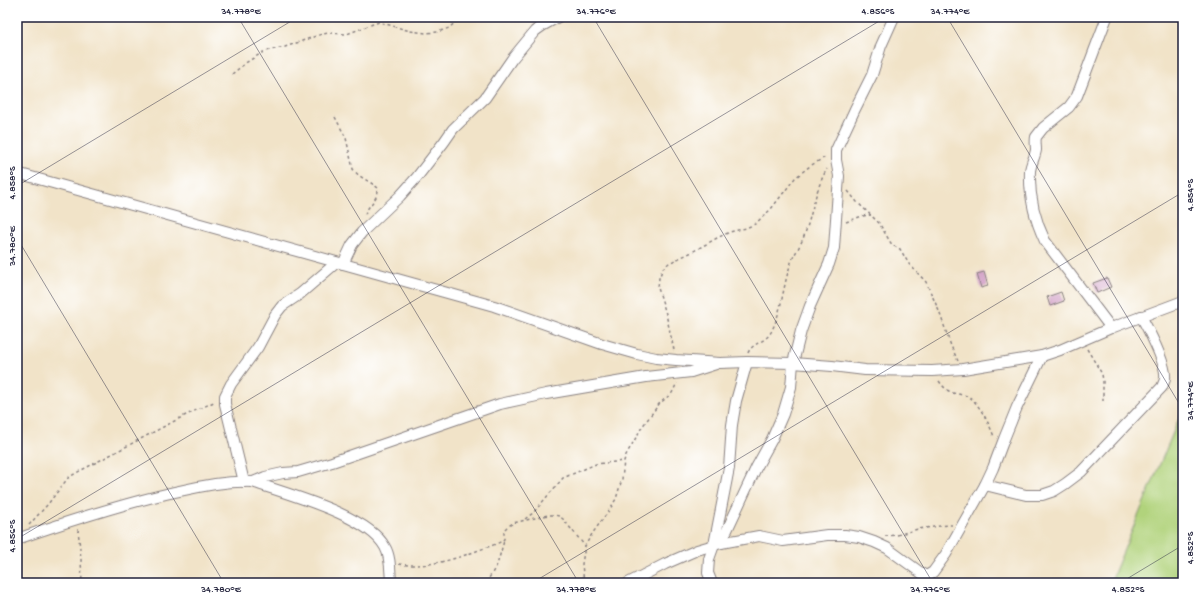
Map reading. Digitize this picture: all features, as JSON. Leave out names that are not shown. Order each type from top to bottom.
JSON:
[{"type":"street","points":[[248,482],[225,404],[225,396],[231,384],[258,347],[275,315],[282,306],[340,263],[362,232],[400,196],[417,177],[453,129],[485,98],[512,59],[535,31],[558,17]]},
{"type":"street","points":[[712,583],[708,572],[709,559],[772,439],[783,414],[791,387],[793,363],[801,331],[810,306],[829,264],[834,248],[838,176],[836,156],[855,109],[872,75],[881,46],[894,17]]},
{"type":"street","points":[[1107,17],[1077,96],[1069,107],[1043,128],[1036,137],[1036,148],[1030,171],[1033,210],[1045,241],[1111,328]]},
{"type":"street","points":[[17,173],[494,306],[602,344],[637,354],[676,360],[720,363],[793,363],[865,370],[932,371],[963,369],[1042,356],[1141,316],[1183,301]]},
{"type":"street","points":[[985,485],[1026,495],[1042,496],[1054,491],[1081,472],[1162,387],[1166,377],[1164,367],[1141,316]]},
{"type":"street","points":[[628,583],[697,550],[717,544],[759,536],[783,541],[827,535],[859,537],[887,548],[924,575],[928,575],[933,572],[946,554],[985,485],[1022,395],[1042,356]]},
{"type":"street","points":[[717,544],[729,468],[732,426],[736,401],[747,362]]},
{"type":"street","points":[[21,537],[144,500],[193,488],[226,483],[248,482],[277,474],[298,472],[321,466],[514,400],[646,377],[697,371],[720,363]]},
{"type":"street","points":[[248,482],[311,502],[364,526],[382,541],[386,549],[391,583]]},
{"type":"path","points":[[232,74],[247,62],[265,51],[286,47],[319,35],[328,33],[347,34],[379,22],[410,31],[426,33],[449,28],[461,17]]},
{"type":"path","points":[[335,117],[346,138],[353,169],[356,173],[378,188],[378,194],[365,212],[362,232]]},
{"type":"path","points":[[676,360],[666,314],[658,288],[659,278],[663,268],[669,263],[717,238],[755,224],[771,209],[795,178],[810,166],[836,156]]},
{"type":"path","points":[[747,362],[748,354],[752,346],[763,341],[770,335],[774,328],[790,264],[802,241],[822,178],[836,156]]},
{"type":"path","points":[[838,176],[851,195],[879,223],[892,245],[900,250],[909,264],[926,282],[939,311],[951,346],[963,369]]},
{"type":"path","points":[[835,227],[854,218],[871,216]]},
{"type":"path","points":[[1082,340],[1102,374],[1102,401]]},
{"type":"path","points":[[932,371],[950,392],[967,395],[974,402],[991,427],[999,451]]},
{"type":"path","points":[[584,583],[582,564],[585,546],[616,499],[622,479],[626,455],[642,426],[659,404],[672,393],[678,381],[678,374]]},
{"type":"path","points":[[21,537],[31,522],[48,504],[68,478],[184,416],[225,396]]},
{"type":"path","points":[[522,522],[533,513],[563,478],[596,464],[624,461]]},
{"type":"path","points":[[486,583],[497,565],[504,539],[504,530],[513,523],[548,515],[559,516],[566,522],[585,546]]},
{"type":"path","points":[[77,520],[82,583]]},
{"type":"path","points":[[881,537],[897,535],[918,529],[948,525],[962,528]]},
{"type":"path","points":[[389,562],[417,565],[437,563],[469,554],[504,539]]},
{"type":"green space","points":[[1183,409],[1183,583],[1110,583]]},
{"type":"building","points":[[984,272],[988,286],[981,288],[977,274]]},
{"type":"building","points":[[1107,278],[1111,287],[1097,293],[1093,283]]},
{"type":"building","points":[[1061,292],[1064,301],[1050,306],[1047,297]]}]
